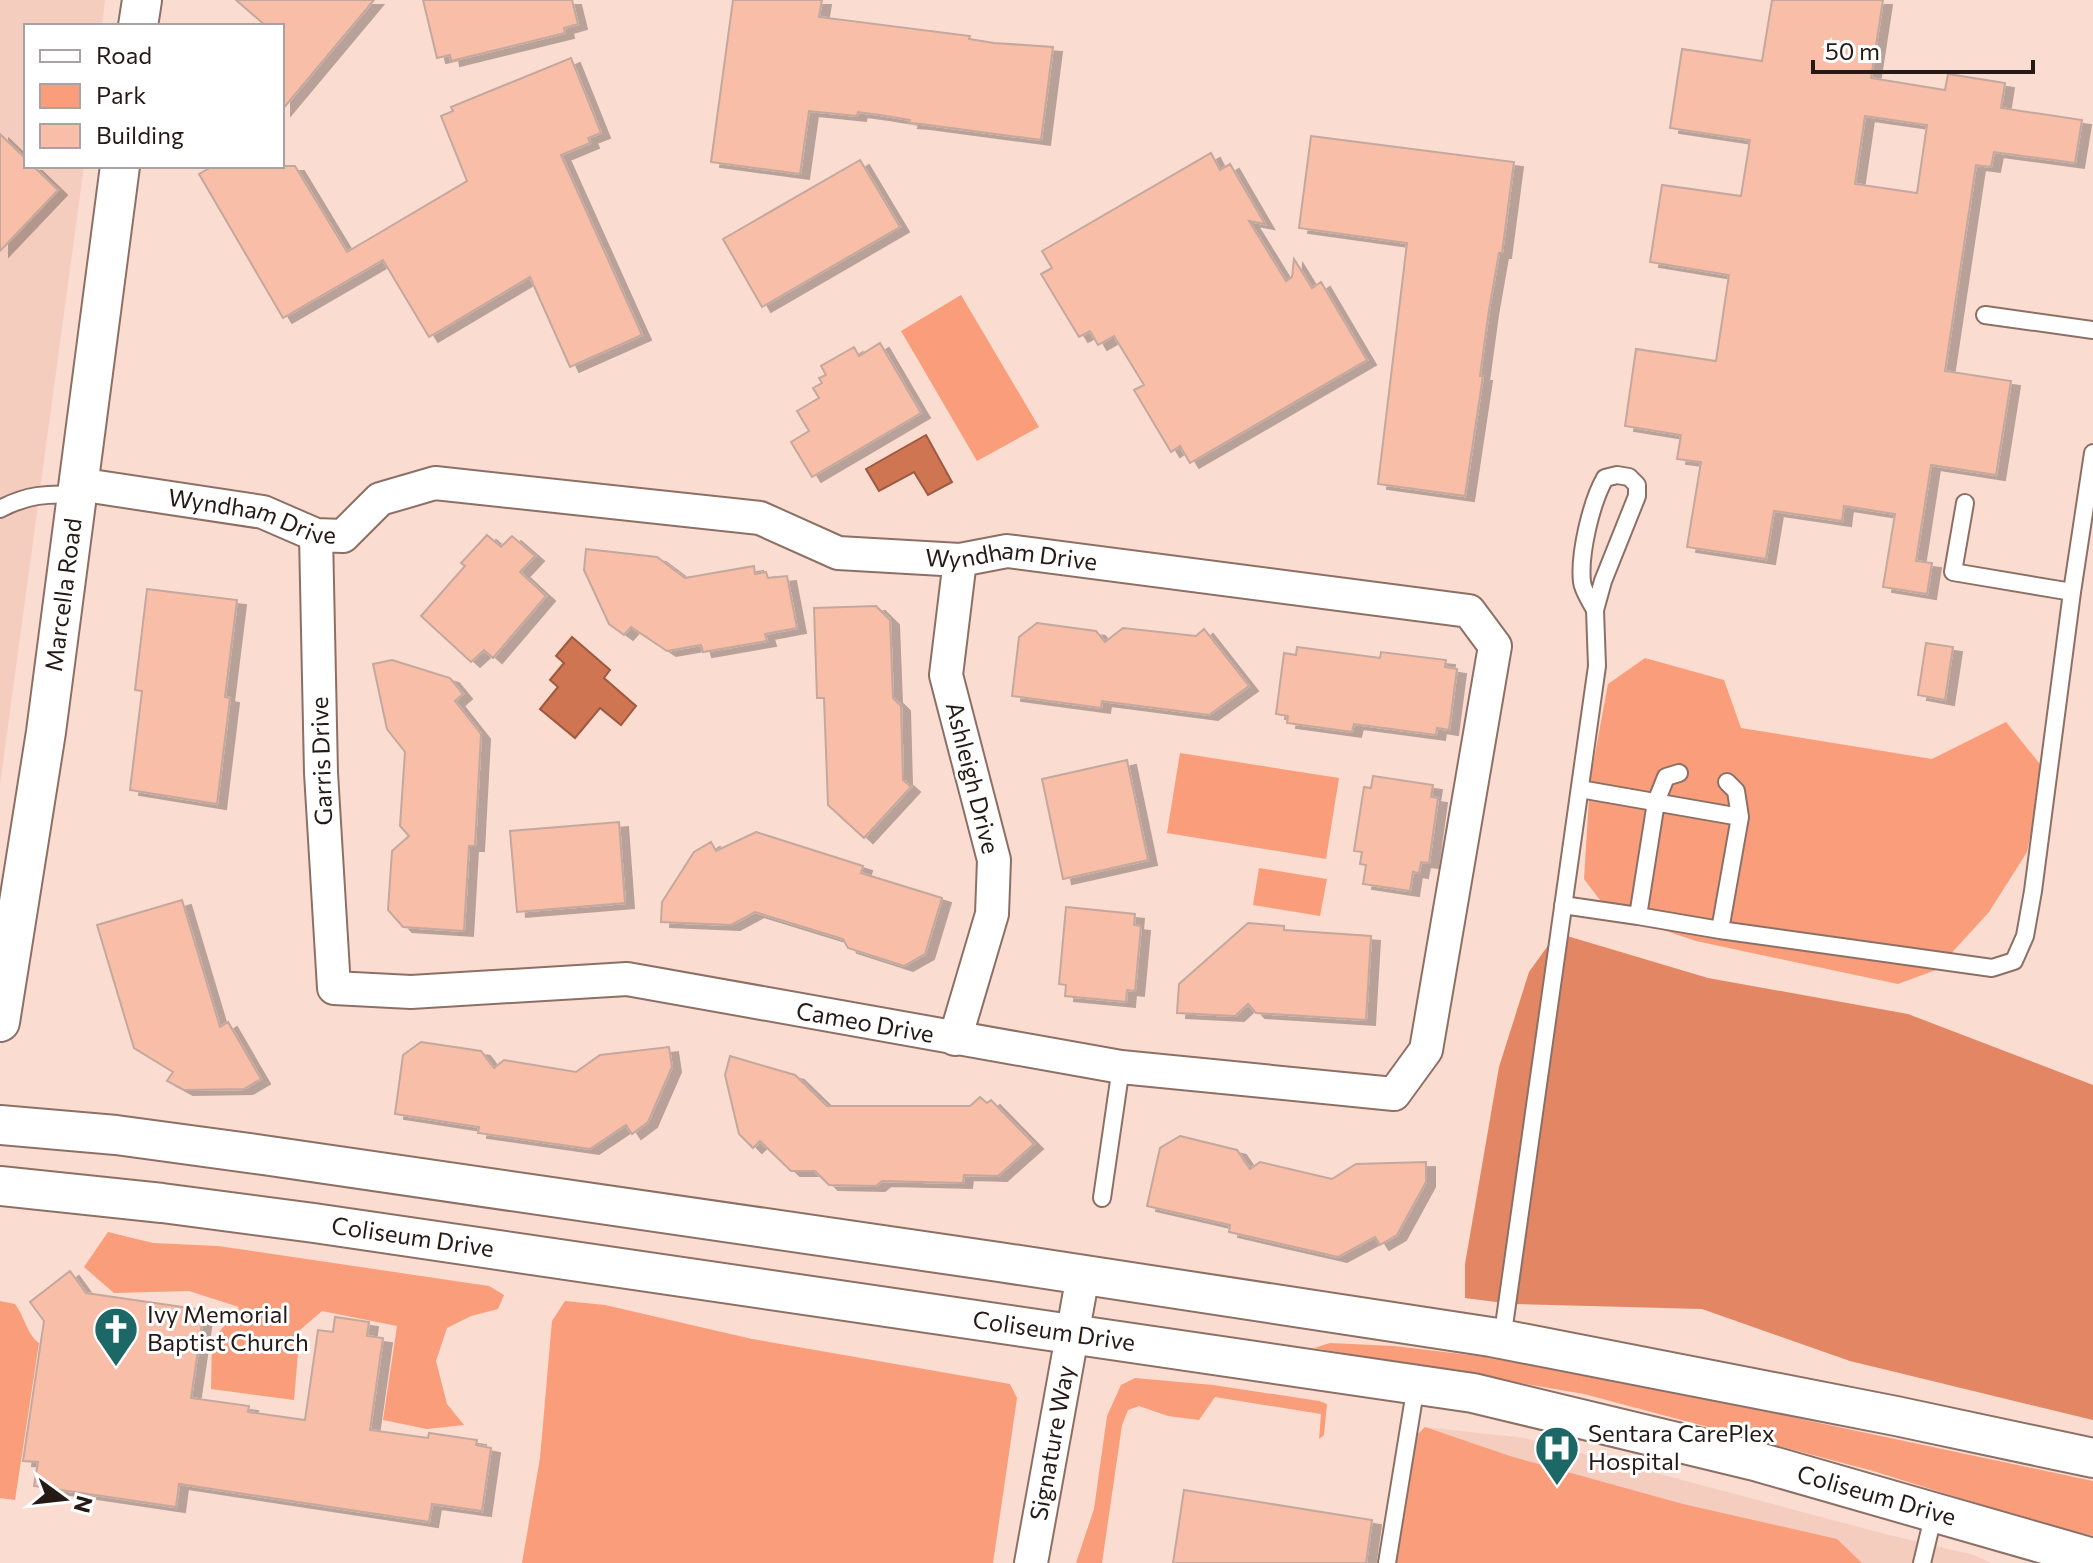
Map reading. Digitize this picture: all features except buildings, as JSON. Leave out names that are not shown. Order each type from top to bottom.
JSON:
[{"type":"street","points":[[138,24],[142,0]]},
{"type":"street","name":"Marcella Road","points":[[0,1022],[6,958],[46,732],[120,168]]},
{"type":"street","name":"Wyndham Drive","points":[[78,490],[263,512],[316,535],[343,536],[380,499],[435,483],[760,518],[838,553],[960,560],[1007,551],[1469,611],[1495,646],[1426,1050],[1394,1094]]},
{"type":"street","name":"Garris Drive","points":[[316,535],[321,773],[334,988]]},
{"type":"street","name":"Ashleigh Drive","points":[[955,1039],[992,914],[994,860],[946,675],[960,560]]},
{"type":"street","name":"Cameo Drive","points":[[334,988],[411,992],[627,979],[1121,1067],[1394,1094]]},
{"type":"street","points":[[0,1125],[116,1135],[263,1155],[1083,1275],[1502,1340],[1896,1416],[2093,1458]]},
{"type":"street","name":"Coliseum Drive","points":[[0,1186],[314,1223],[1473,1393],[1755,1461],[2093,1558]]},
{"type":"street","name":"Signature Way","points":[[1031,1563],[1083,1275]]},
{"type":"lane","points":[[1985,315],[2093,330]]},
{"type":"lane","points":[[1563,905],[1992,968],[2014,961],[2025,936],[2033,891],[2093,453]]},
{"type":"lane","points":[[1502,1340],[1597,666],[1595,610],[1603,581],[1637,496],[1637,485],[1629,477],[1617,475],[1605,478],[1596,493],[1581,584],[1595,610]]},
{"type":"lane","points":[[0,509],[16,500],[78,490]]},
{"type":"lane","points":[[1965,503],[1953,572],[2072,592]]},
{"type":"lane","points":[[1638,916],[1656,802],[1666,777],[1679,773]]},
{"type":"lane","points":[[1720,930],[1740,817],[1736,791],[1727,782]]},
{"type":"lane","points":[[1580,789],[1740,817]]},
{"type":"lane","points":[[1102,1198],[1121,1067]]},
{"type":"lane","points":[[1387,1563],[1416,1385]]},
{"type":"lane","points":[[1922,1563],[1934,1513]]},
{"type":"shaded area","points":[[0,0],[105,0],[102,24],[24,24],[24,168],[84,168],[0,785]]},
{"type":"shaded area","points":[[926,435],[952,482],[928,495],[914,472],[879,491],[866,469]]},
{"type":"shaded area","points":[[572,637],[610,670],[604,678],[636,706],[621,725],[600,708],[575,738],[540,709],[558,687],[550,680],[564,663],[556,656]]},
{"type":"shaded area","points":[[1557,933],[1708,978],[1908,1014],[2093,1085],[2093,1420],[1850,1361],[1702,1309],[1512,1304],[1465,1298],[1465,1264],[1499,1067],[1529,972]]},
{"type":"shaded area","name":"Sentara CarePlex Hospital","points":[[1425,1427],[1524,1438],[1974,1555],[1991,1563],[1396,1563],[1412,1440]]},
{"type":"green space","points":[[961,295],[1039,427],[977,461],[901,331]]},
{"type":"green space","points":[[1645,658],[1724,680],[1741,728],[1932,759],[2006,722],[2044,769],[2027,852],[1989,912],[1936,970],[1898,984],[1696,941],[1609,912],[1584,879],[1590,781],[1608,684]]},
{"type":"green space","points":[[1180,753],[1339,778],[1326,859],[1167,833]]},
{"type":"green space","points":[[1259,868],[1327,879],[1320,916],[1253,905]]},
{"type":"green space","points":[[108,1232],[153,1243],[218,1246],[489,1286],[504,1295],[498,1309],[471,1316],[447,1328],[436,1361],[447,1404],[464,1425],[427,1429],[383,1420],[397,1326],[322,1311],[300,1330],[294,1400],[211,1389],[212,1341],[239,1307],[189,1291],[114,1293],[84,1267]]},
{"type":"green space","points":[[0,1301],[15,1304],[31,1335],[39,1343],[15,1500],[0,1498]]},
{"type":"green space","points":[[565,1301],[605,1305],[752,1339],[1010,1384],[1017,1398],[993,1563],[522,1563],[540,1458],[552,1321]]},
{"type":"green space","points":[[1330,1343],[1394,1346],[1537,1363],[2093,1481],[2093,1536],[2046,1525],[1873,1471],[1584,1394],[1314,1348]]},
{"type":"green space","points":[[1135,1378],[1213,1385],[1319,1401],[1327,1404],[1324,1435],[1319,1439],[1321,1414],[1215,1397],[1199,1420],[1168,1416],[1139,1406],[1128,1410],[1122,1425],[1102,1563],[1076,1563],[1094,1509],[1107,1416],[1121,1385]]},
{"type":"green space","name":"Sentara CarePlex Hospital","points":[[1425,1427],[1510,1456],[1683,1504],[1837,1539],[1862,1563],[1396,1563],[1412,1440]]},
{"type":"place","name":"Ivy Memorial Baptist Church","points":[[116,1368]]},
{"type":"place","name":"Sentara CarePlex Hospital","points":[[1557,1487]]}]
